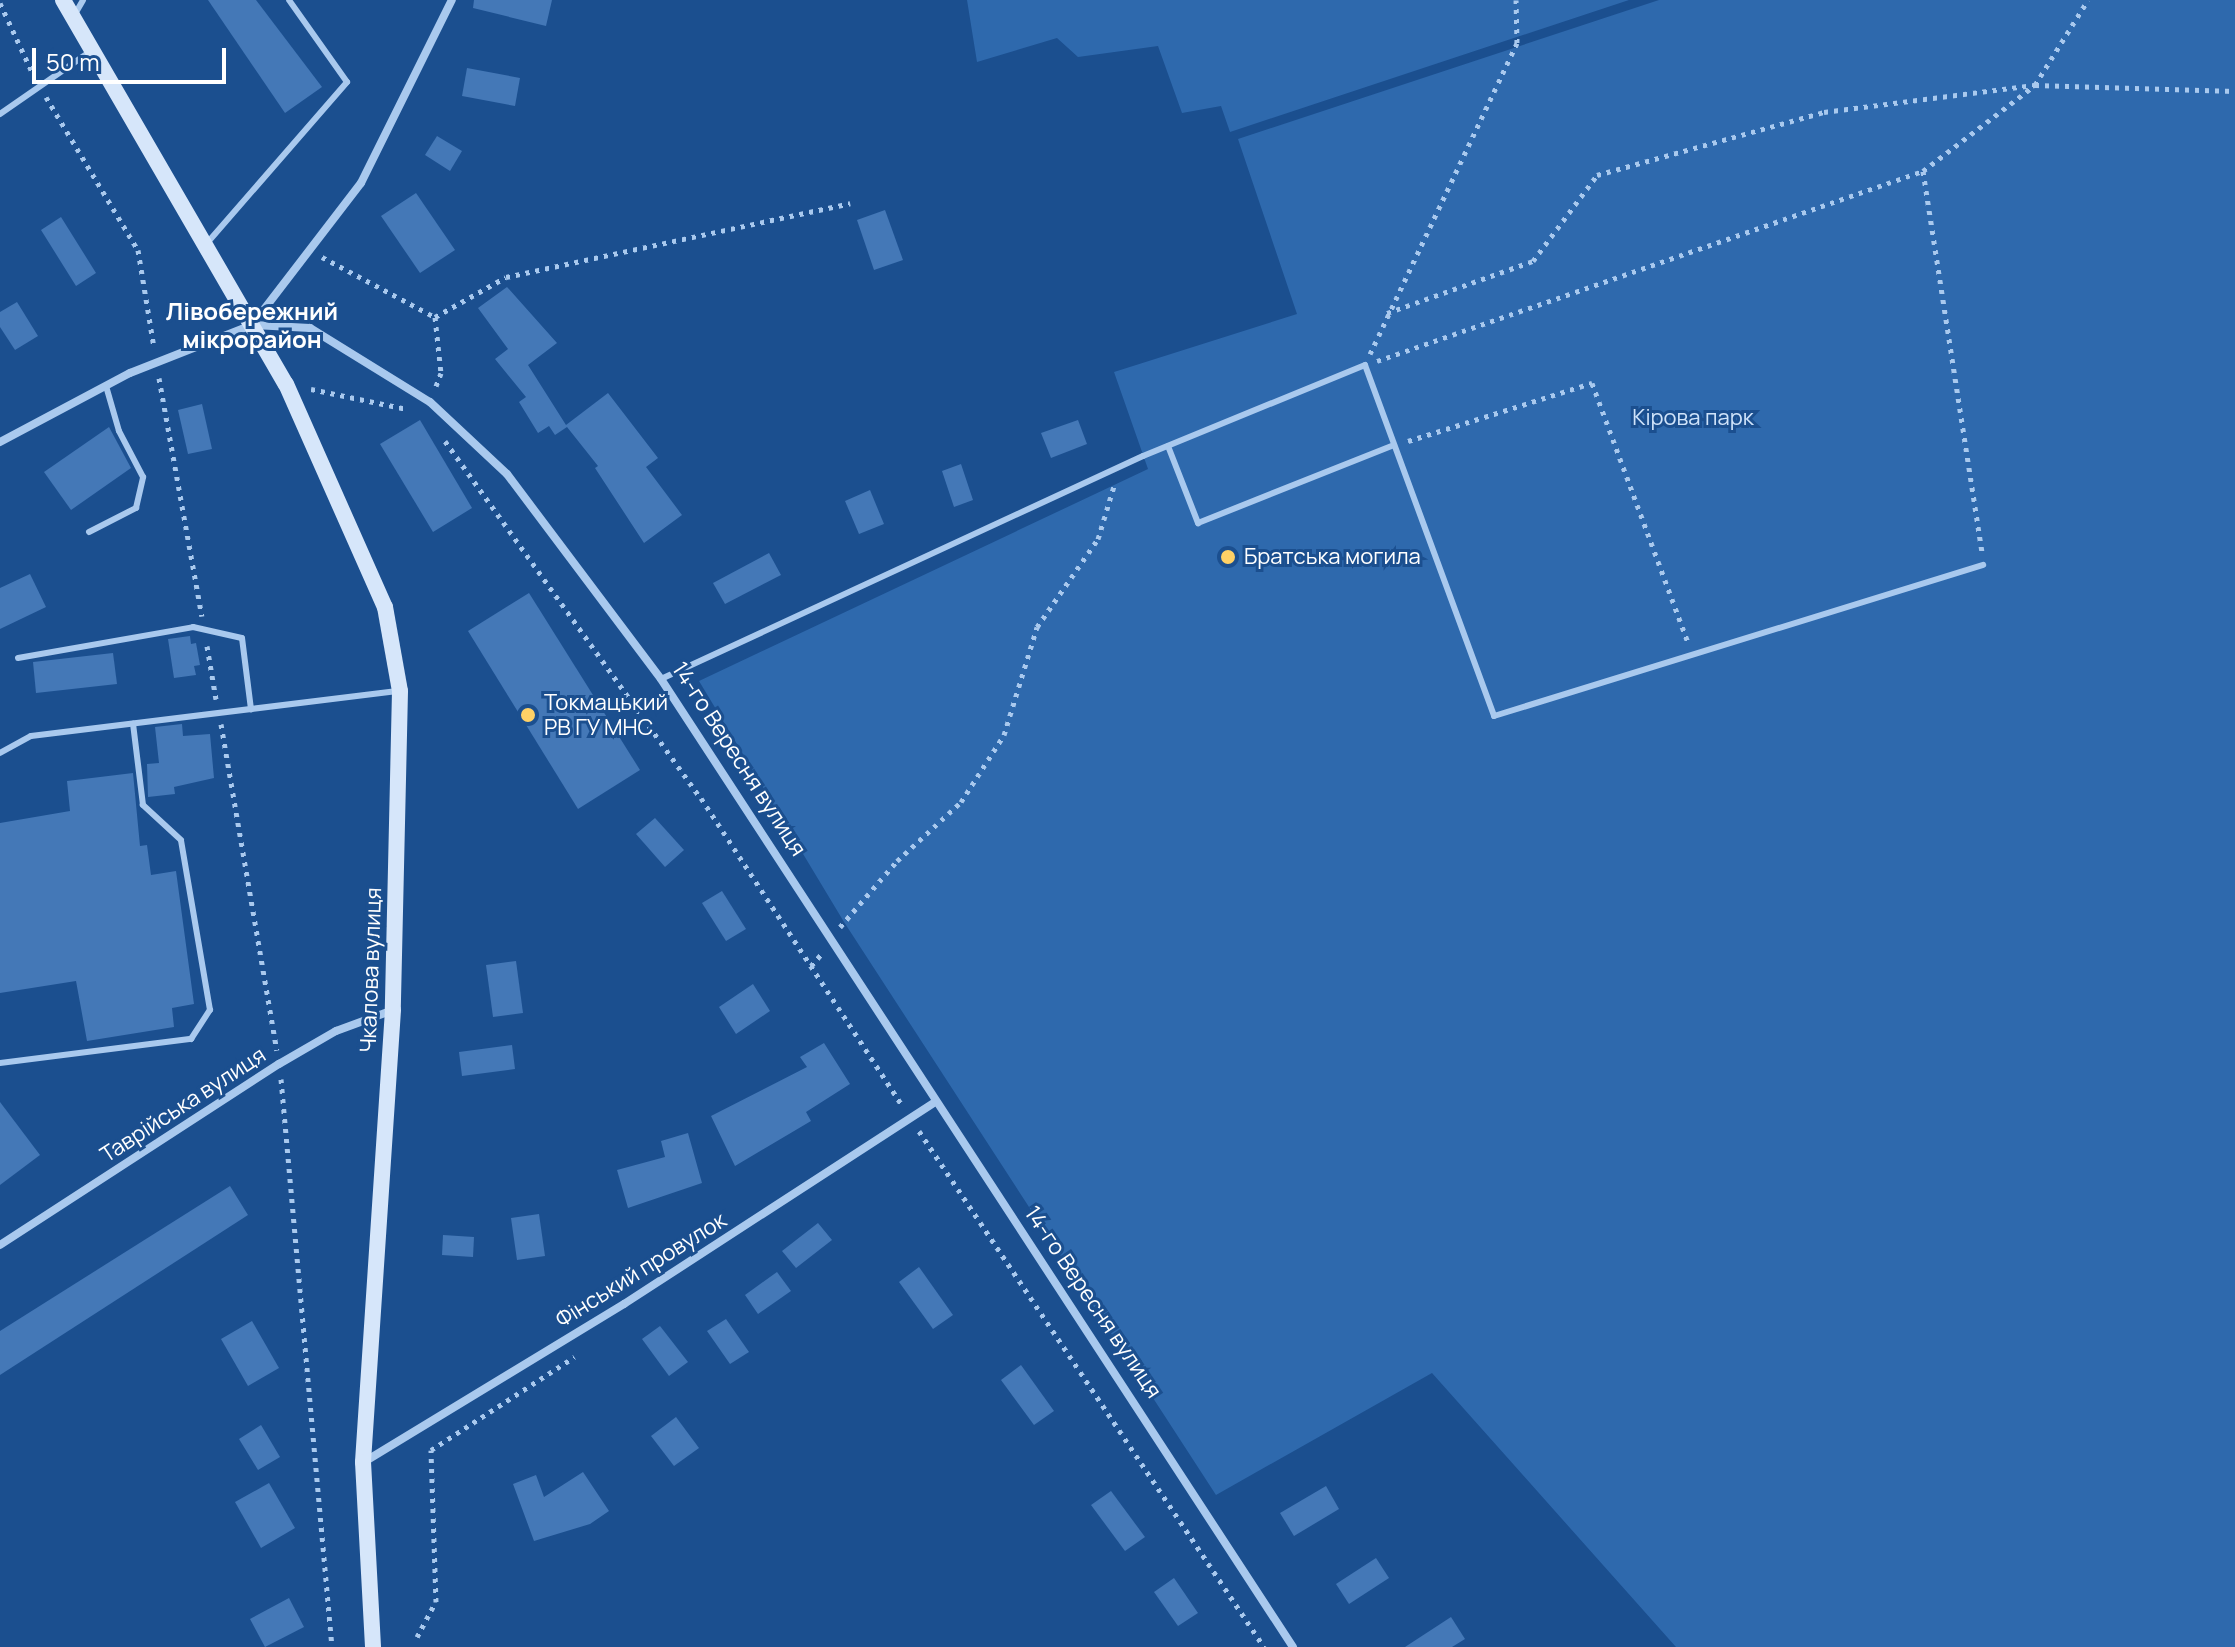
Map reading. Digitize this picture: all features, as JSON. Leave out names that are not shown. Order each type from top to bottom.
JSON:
[{"type":"main road","points":[[63,0],[208,242],[252,325]]},
{"type":"main road","name":"Чкалова вулиця","points":[[252,325],[286,384],[385,607],[400,691],[393,1010],[363,1462],[373,1647]]},
{"type":"street","points":[[0,442],[106,386],[252,325],[361,183],[452,0]]},
{"type":"street","name":"14-го Вересня вулиця","points":[[252,325],[310,328],[430,402],[507,474],[661,679],[934,1103],[1293,1647]]},
{"type":"street","name":"Таврійська вулиця","points":[[0,1245],[279,1064],[336,1031],[393,1010]]},
{"type":"street","name":"Фінський провулок","points":[[363,1462],[624,1304],[934,1103]]},
{"type":"lane","points":[[74,17],[83,0]]},
{"type":"lane","points":[[208,242],[347,82],[289,0]]},
{"type":"lane","points":[[0,114],[38,84],[91,51]]},
{"type":"lane","points":[[661,679],[1168,446],[1365,365],[1494,716],[1983,565]]},
{"type":"lane","points":[[89,532],[136,508],[143,477],[119,431],[106,386]]},
{"type":"lane","points":[[1168,446],[1198,523],[1394,445]]},
{"type":"lane","points":[[18,658],[193,627],[242,638],[251,709]]},
{"type":"lane","points":[[0,753],[31,736],[400,691]]},
{"type":"lane","points":[[0,1063],[191,1039],[210,1010],[181,840],[143,805],[133,724]]},
{"type":"path","points":[[1365,365],[1517,43],[1516,0]]},
{"type":"path","points":[[1365,365],[1923,171],[2035,85],[2088,0]]},
{"type":"path","points":[[0,3],[38,84],[138,250],[279,1064],[332,1647]]},
{"type":"path","points":[[1387,313],[1533,261],[1597,175],[1824,112],[2035,85],[2235,91]]},
{"type":"path","points":[[1923,171],[1983,565]]},
{"type":"path","points":[[435,317],[506,277],[850,203]]},
{"type":"path","points":[[311,251],[435,317]]},
{"type":"path","points":[[430,402],[441,373],[435,317]]},
{"type":"path","points":[[1394,445],[1592,383],[1692,654]]},
{"type":"path","points":[[286,384],[409,409]]},
{"type":"path","points":[[443,438],[701,798],[910,1118],[1264,1647]]},
{"type":"path","points":[[811,966],[897,861],[961,802],[1004,735],[1037,627],[1098,539],[1114,499],[1115,470]]},
{"type":"path","points":[[907,1141],[920,1132]]},
{"type":"path","points":[[417,1637],[436,1602],[431,1450],[576,1356]]},
{"type":"green space","points":[[967,0],[1629,0],[1230,132],[1221,106],[1182,113],[1158,46],[1078,57],[1057,38],[977,62]]},
{"type":"green space","name":"Кірова парк","points":[[1659,0],[2235,0],[2235,1647],[1676,1647],[1432,1373],[1216,1495],[844,922],[699,681],[1148,469],[1114,372],[1297,314],[1238,139]]},
{"type":"building","points":[[208,0],[256,0],[322,87],[285,113]]},
{"type":"building","points":[[474,0],[552,0],[546,26],[473,8]]},
{"type":"building","points":[[467,68],[520,78],[515,106],[462,96]]},
{"type":"building","points":[[437,136],[462,151],[450,171],[425,155]]},
{"type":"building","points":[[416,193],[455,250],[420,273],[381,216]]},
{"type":"building","points":[[885,210],[903,260],[874,270],[857,220]]},
{"type":"building","points":[[61,217],[96,273],[76,286],[41,230]]},
{"type":"building","points":[[507,287],[557,343],[528,365],[566,425],[608,393],[658,458],[646,467],[682,515],[644,543],[595,468],[598,466],[567,427],[555,435],[549,426],[538,433],[519,402],[526,397],[495,359],[508,349],[478,308]]},
{"type":"building","points":[[17,302],[38,336],[15,350],[0,327],[0,312]]},
{"type":"building","points":[[202,404],[212,449],[188,454],[178,410]]},
{"type":"building","points":[[420,420],[472,508],[433,532],[380,444]]},
{"type":"building","points":[[1078,420],[1087,444],[1051,458],[1041,433]]},
{"type":"building","points":[[109,427],[131,468],[71,510],[44,472]]},
{"type":"building","points":[[961,464],[973,500],[954,507],[942,471]]},
{"type":"building","points":[[870,490],[884,524],[859,534],[845,501]]},
{"type":"building","points":[[769,553],[781,575],[725,604],[713,583]]},
{"type":"building","points":[[30,574],[46,607],[0,629],[0,588]]},
{"type":"building","points":[[529,593],[640,770],[578,809],[468,631]]},
{"type":"building","points":[[190,636],[191,644],[196,643],[200,665],[194,666],[196,675],[174,678],[168,639]]},
{"type":"building","points":[[113,653],[117,684],[36,693],[33,662]]},
{"type":"building","points":[[182,724],[183,736],[210,734],[214,778],[174,787],[175,794],[148,797],[147,764],[159,763],[155,727]]},
{"type":"building","points":[[133,773],[140,846],[147,845],[151,875],[176,871],[194,1004],[172,1008],[174,1027],[87,1041],[76,981],[0,993],[0,823],[70,811],[67,781]]},
{"type":"building","points":[[655,818],[684,850],[665,867],[636,834]]},
{"type":"building","points":[[722,891],[746,929],[726,941],[702,903]]},
{"type":"building","points":[[516,961],[523,1013],[493,1017],[486,965]]},
{"type":"building","points":[[753,984],[770,1011],[736,1034],[719,1007]]},
{"type":"building","points":[[824,1043],[850,1084],[806,1112],[811,1121],[735,1166],[711,1116],[807,1067],[800,1057]]},
{"type":"building","points":[[512,1045],[515,1069],[462,1076],[459,1052]]},
{"type":"building","points":[[0,1102],[40,1155],[0,1185]]},
{"type":"building","points":[[688,1133],[702,1183],[628,1208],[617,1170],[665,1157],[661,1141]]},
{"type":"building","points":[[230,1186],[248,1215],[0,1375],[0,1331]]},
{"type":"building","points":[[539,1214],[545,1256],[517,1260],[511,1218]]},
{"type":"building","points":[[818,1223],[832,1240],[796,1268],[782,1251]]},
{"type":"building","points":[[443,1235],[474,1237],[473,1257],[442,1255]]},
{"type":"building","points":[[919,1267],[953,1315],[933,1329],[899,1282]]},
{"type":"building","points":[[777,1272],[791,1291],[758,1314],[745,1295]]},
{"type":"building","points":[[726,1319],[749,1352],[730,1364],[707,1331]]},
{"type":"building","points":[[252,1321],[279,1368],[248,1386],[221,1339]]},
{"type":"building","points":[[660,1326],[688,1362],[669,1376],[642,1339]]},
{"type":"building","points":[[1021,1365],[1054,1411],[1034,1425],[1001,1380]]},
{"type":"building","points":[[676,1417],[699,1448],[674,1466],[651,1436]]},
{"type":"building","points":[[261,1425],[280,1457],[258,1470],[239,1439]]},
{"type":"building","points":[[583,1472],[609,1511],[590,1524],[534,1541],[513,1484],[536,1475],[544,1497]]},
{"type":"building","points":[[269,1483],[295,1528],[261,1548],[235,1502]]},
{"type":"building","points":[[1326,1486],[1339,1509],[1294,1536],[1280,1513]]},
{"type":"building","points":[[1111,1491],[1145,1537],[1125,1551],[1091,1505]]},
{"type":"building","points":[[1376,1558],[1389,1578],[1349,1604],[1336,1584]]},
{"type":"building","points":[[1174,1578],[1198,1613],[1178,1626],[1154,1592]]},
{"type":"building","points":[[289,1598],[304,1627],[265,1647],[250,1619]]},
{"type":"building","points":[[1451,1617],[1465,1639],[1452,1647],[1405,1647]]},
{"type":"place","name":"Братська могила","points":[[1228,557]]},
{"type":"place","name":"Токмацький РВ ГУ МНС","points":[[528,715]]},
{"type":"district","name":"Лівобережний мікрорайон","points":[[252,325]]}]
